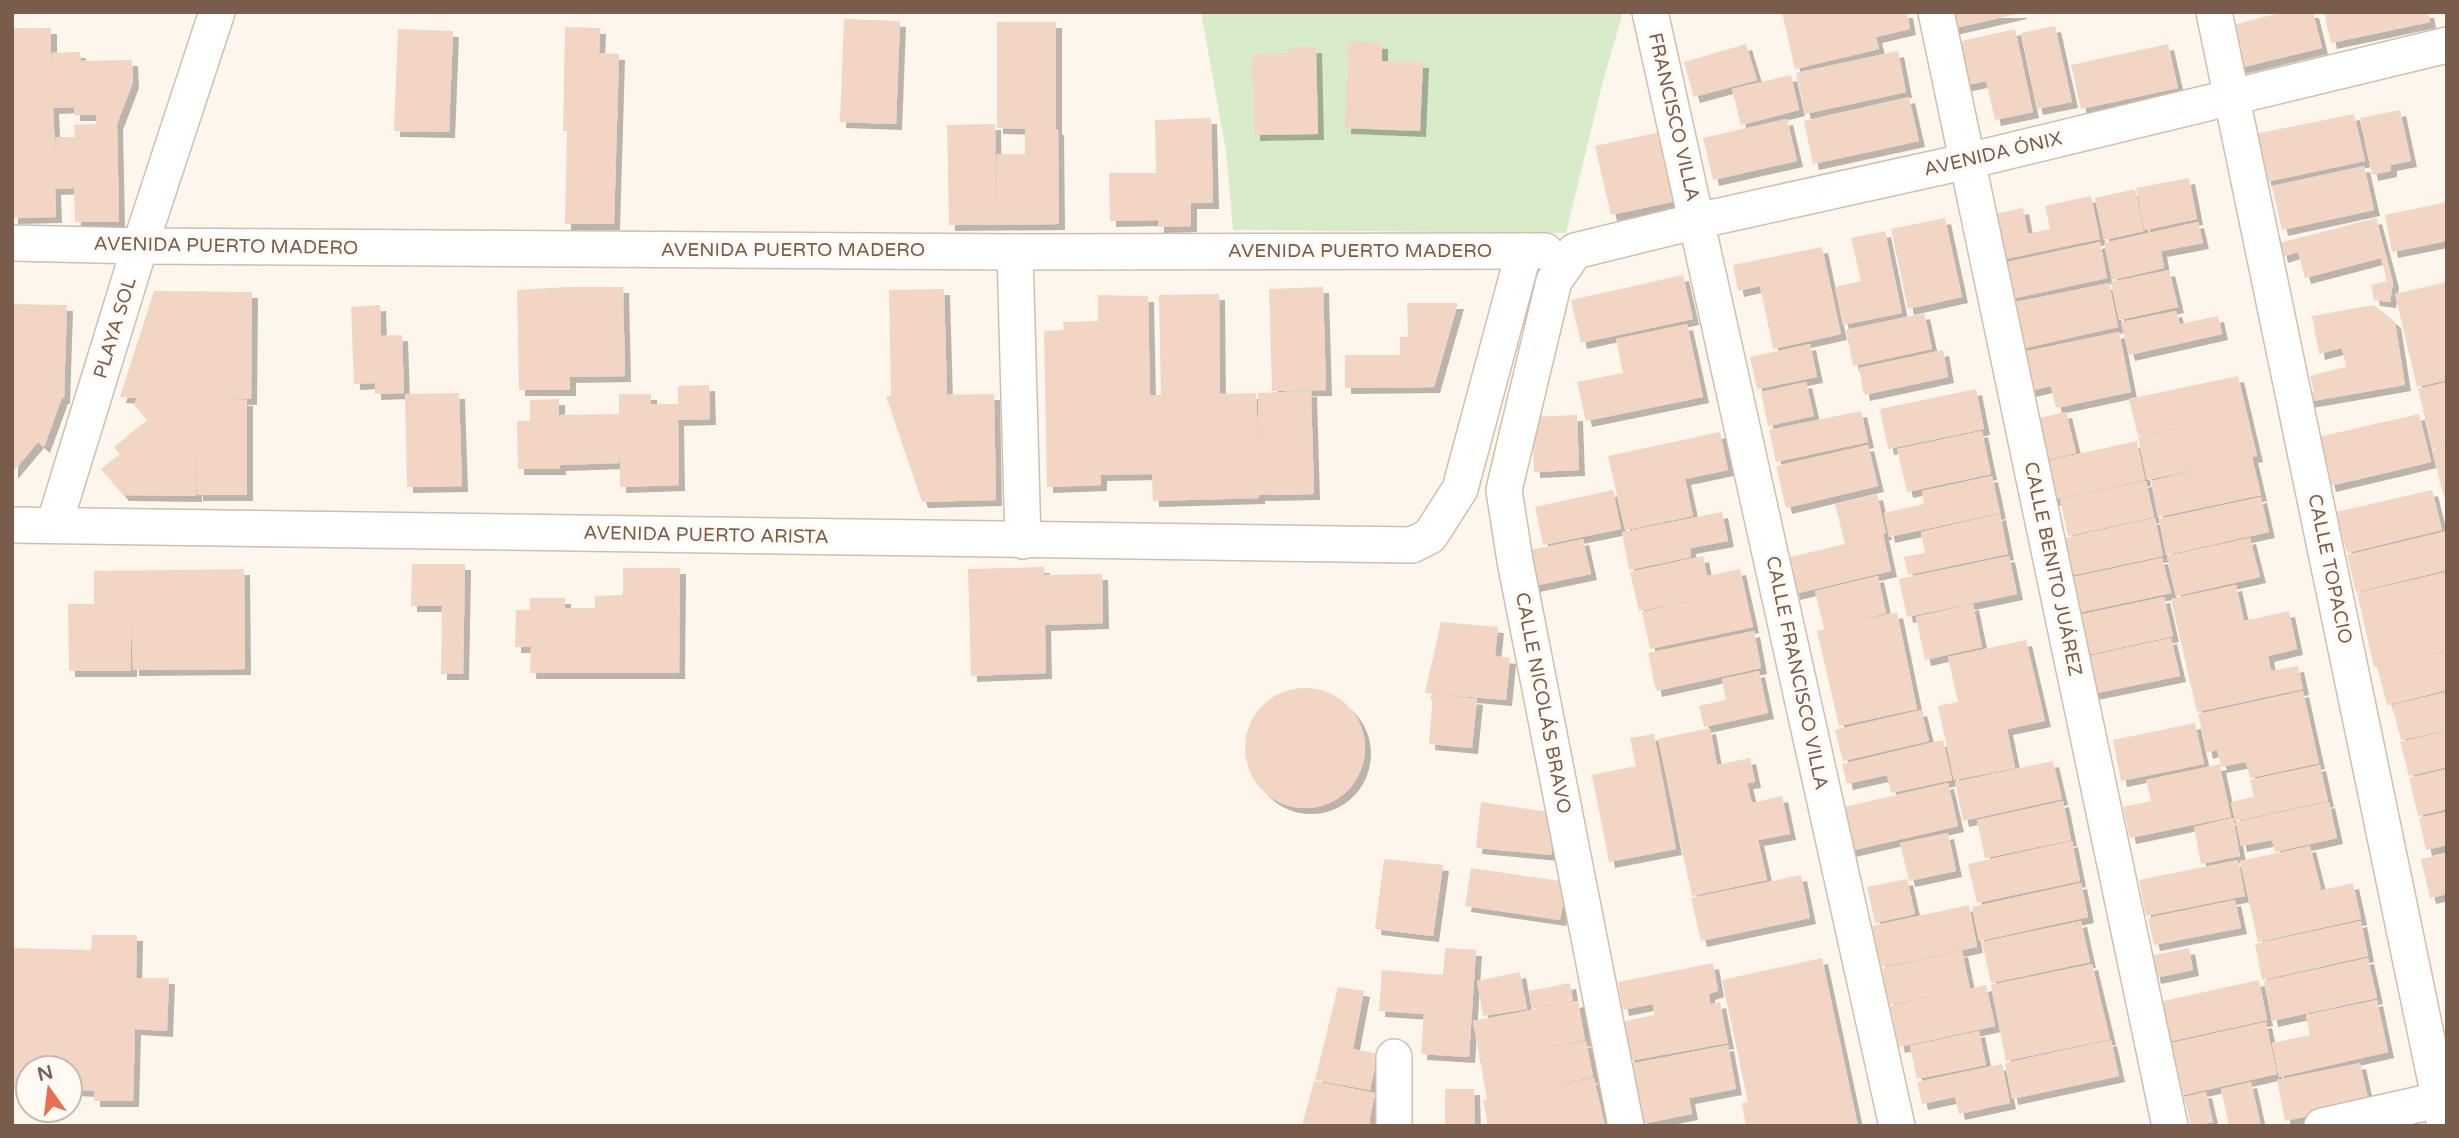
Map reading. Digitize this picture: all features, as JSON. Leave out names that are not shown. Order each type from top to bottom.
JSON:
[{"type":"street","name":"PLAYA SOL","points":[[54,525],[140,246],[217,12]]},
{"type":"street","name":"FRANCISCO VILLA","points":[[1650,12],[1697,221]]},
{"type":"street","name":"CALLE BENITO JUÁREZ","points":[[1936,12],[2170,1126]]},
{"type":"street","name":"CALLE TOPACIO","points":[[2214,12],[2443,1108]]},
{"type":"street","name":"AVENIDA ÓNIX","points":[[1575,251],[1968,161],[2447,45]]},
{"type":"street","name":"CALLE FRANCISCO VILLA","points":[[1697,221],[1897,1126]]},
{"type":"street","name":"AVENIDA PUERTO MADERO","points":[[12,243],[1015,252],[1575,251]]},
{"type":"street","name":"AVENIDA PUERTO ARISTA","points":[[12,525],[1412,545],[1430,536],[1460,489],[1524,251]]},
{"type":"street","name":"CALLE NICOLÁS BRAVO","points":[[1575,251],[1554,281],[1504,490],[1515,561],[1626,1126]]},
{"type":"street","points":[[1015,252],[1023,541]]},
{"type":"street","points":[[1394,1057],[1394,1126]]},
{"type":"street","points":[[2322,1126],[2443,1108]]},
{"type":"green space","points":[[1201,12],[1623,12],[1603,81],[1566,233],[1233,230],[1226,151]]},
{"type":"building","points":[[1782,12],[1907,12],[1910,29],[1876,37],[1879,49],[1795,69]]},
{"type":"building","points":[[1947,12],[2021,12],[2021,13],[1951,29]]},
{"type":"building","points":[[2284,12],[2313,12],[2322,48],[2239,68],[2228,26]]},
{"type":"building","points":[[2324,12],[2428,12],[2430,22],[2331,43]]},
{"type":"building","points":[[844,19],[900,21],[896,124],[840,122]]},
{"type":"building","points":[[997,22],[1056,22],[1059,224],[949,225],[947,125],[995,124],[996,206],[997,154],[1025,154],[1025,129],[1033,129],[997,128]]},
{"type":"building","points":[[2055,26],[2072,102],[2037,109],[2021,33]]},
{"type":"building","points":[[565,27],[600,28],[599,53],[619,54],[614,224],[565,224]]},
{"type":"building","points":[[12,28],[51,28],[51,63],[52,53],[80,52],[81,61],[132,60],[133,82],[117,124],[119,222],[75,222],[74,188],[55,189],[56,217],[12,218]],"holes":[[[74,107],[74,115],[96,115],[96,124],[74,125],[75,137],[56,137],[55,150],[53,108]]]},
{"type":"building","points":[[398,29],[453,31],[449,132],[394,131]]},
{"type":"building","points":[[2015,29],[2033,112],[1995,120],[1986,81],[1962,86],[1953,43]]},
{"type":"building","points":[[1349,41],[1382,43],[1382,61],[1423,62],[1420,131],[1345,128]]},
{"type":"building","points":[[1746,44],[1757,80],[1694,97],[1684,62]]},
{"type":"building","points":[[2168,44],[2178,88],[2081,109],[2071,65]]},
{"type":"building","points":[[1291,47],[1316,47],[1318,134],[1254,135],[1252,54],[1289,53]]},
{"type":"building","points":[[1898,51],[1906,92],[1805,114],[1796,73]]},
{"type":"building","points":[[1791,75],[1799,110],[1741,125],[1732,89]]},
{"type":"building","points":[[1909,97],[1919,141],[1813,164],[1804,121]]},
{"type":"building","points":[[2400,110],[2411,161],[2391,165],[2391,171],[2372,175],[2360,118]]},
{"type":"building","points":[[2354,114],[2365,161],[2266,182],[2255,134]]},
{"type":"building","points":[[1211,118],[1213,203],[1191,203],[1191,226],[1158,227],[1158,220],[1110,221],[1109,173],[1156,173],[1155,120]]},
{"type":"building","points":[[1787,119],[1797,161],[1713,180],[1703,138]]},
{"type":"building","points":[[1660,132],[1676,201],[1611,215],[1595,146]]},
{"type":"building","points":[[2364,166],[2374,210],[2282,230],[2272,186]]},
{"type":"building","points":[[2189,178],[2197,219],[2145,230],[2136,188]]},
{"type":"building","points":[[2135,189],[2144,231],[2104,240],[2095,198]]},
{"type":"building","points":[[2091,196],[2100,239],[1996,261],[1986,216],[2023,208],[2028,234],[2050,229],[2045,206]]},
{"type":"building","points":[[2447,202],[2447,241],[2392,252],[2385,215]]},
{"type":"building","points":[[1945,218],[1962,297],[1908,309],[1891,229]]},
{"type":"building","points":[[2376,218],[2393,282],[2390,302],[2374,300],[2371,285],[2387,281],[2381,258],[2305,278],[2298,252],[2282,257],[2279,243]]},
{"type":"building","points":[[2198,222],[2203,243],[2161,251],[2164,268],[2112,280],[2104,243]]},
{"type":"building","points":[[1885,231],[1902,313],[1843,325],[1835,287],[1861,281],[1851,238]]},
{"type":"building","points":[[2100,242],[2107,278],[2011,299],[2003,263]]},
{"type":"building","points":[[1822,247],[1841,334],[1773,349],[1760,286],[1738,291],[1733,265]]},
{"type":"building","points":[[2169,270],[2178,307],[2119,320],[2111,282]]},
{"type":"building","points":[[1683,275],[1693,319],[1581,343],[1571,300]]},
{"type":"building","points":[[2447,282],[2447,380],[2417,387],[2395,294]]},
{"type":"building","points":[[2109,283],[2118,327],[2021,349],[2011,303]]},
{"type":"building","points":[[623,287],[625,376],[570,377],[570,390],[519,390],[517,290]]},
{"type":"building","points":[[1323,287],[1326,390],[1272,391],[1269,289]]},
{"type":"building","points":[[944,289],[947,394],[930,395],[994,394],[996,500],[922,502],[886,396],[891,396],[889,290]]},
{"type":"building","points":[[154,291],[252,292],[251,399],[197,398],[247,400],[247,495],[197,495],[197,446],[196,496],[123,495],[101,469],[120,454],[114,447],[147,420],[134,405],[137,398],[120,397]]},
{"type":"building","points":[[1219,294],[1220,394],[1256,393],[1259,455],[1258,393],[1311,391],[1314,494],[1153,501],[1152,474],[1101,475],[1101,485],[1047,487],[1044,331],[1064,330],[1063,322],[1098,321],[1098,295],[1148,296],[1150,395],[1161,395],[1159,295]]},
{"type":"building","points":[[1407,303],[1458,303],[1434,387],[1345,388],[1345,355],[1400,355],[1400,337],[1408,337]]},
{"type":"building","points":[[12,304],[67,305],[64,398],[44,447],[38,442],[12,473]]},
{"type":"building","points":[[380,305],[381,336],[402,335],[404,393],[375,394],[375,383],[354,384],[351,307]]},
{"type":"building","points":[[2374,305],[2395,322],[2405,385],[2307,402],[2304,394],[2314,392],[2310,376],[2346,367],[2342,348],[2319,354],[2312,316]]},
{"type":"building","points":[[2176,311],[2180,324],[2218,316],[2222,334],[2129,355],[2121,322]]},
{"type":"building","points":[[1924,313],[1932,349],[1853,366],[1846,330]]},
{"type":"building","points":[[1687,324],[1703,397],[1586,421],[1577,382],[1623,373],[1616,339]]},
{"type":"building","points":[[2119,332],[2131,392],[2056,408],[2051,386],[2030,391],[2022,352]]},
{"type":"building","points":[[1810,344],[1817,377],[1757,389],[1750,357]]},
{"type":"building","points":[[1943,350],[1948,377],[1864,395],[1859,368]]},
{"type":"building","points":[[2238,376],[2257,456],[2252,457],[2261,495],[2158,517],[2151,481],[2228,463],[2147,480],[2138,437],[2205,422],[2138,436],[2129,399]]},
{"type":"building","points":[[1806,382],[1814,416],[1768,426],[1761,392]]},
{"type":"building","points":[[2447,382],[2447,445],[2432,449],[2418,389]]},
{"type":"building","points":[[709,385],[710,419],[678,420],[679,485],[620,487],[620,451],[619,463],[560,465],[560,469],[518,469],[517,421],[530,421],[530,400],[559,399],[559,415],[619,414],[619,394],[651,394],[651,404],[678,404],[678,386]]},
{"type":"building","points":[[1976,389],[1984,429],[1888,449],[1880,409]]},
{"type":"building","points":[[459,393],[462,486],[407,487],[405,394]]},
{"type":"building","points":[[1861,411],[1868,442],[1776,462],[1769,430]]},
{"type":"building","points":[[2066,412],[2076,453],[2038,462],[2029,420]]},
{"type":"building","points":[[2419,414],[2431,462],[2330,486],[2318,437]]},
{"type":"building","points":[[1577,415],[1579,470],[1534,472],[1532,417]]},
{"type":"building","points":[[1982,431],[1991,474],[1907,492],[1897,449]]},
{"type":"building","points":[[1720,432],[1728,470],[1685,479],[1693,516],[1625,530],[1608,456]]},
{"type":"building","points":[[2137,441],[2145,480],[2047,501],[2038,463]]},
{"type":"building","points":[[1868,445],[1878,486],[1786,508],[1776,466]]},
{"type":"building","points":[[2447,446],[2447,504],[2446,504],[2432,450]]},
{"type":"building","points":[[1992,476],[2000,513],[1889,537],[1884,513],[1924,504],[1922,491]]},
{"type":"building","points":[[2146,481],[2154,517],[2068,536],[2060,499]]},
{"type":"building","points":[[1613,490],[1621,529],[1543,545],[1535,507]]},
{"type":"building","points":[[2432,490],[2442,530],[2347,553],[2336,512]]},
{"type":"building","points":[[1877,494],[1891,571],[1794,594],[1786,558],[1845,544],[1835,504]]},
{"type":"building","points":[[2261,497],[2269,532],[2166,555],[2159,519]]},
{"type":"building","points":[[1722,512],[1728,541],[1690,548],[1691,557],[1629,570],[1622,532]]},
{"type":"building","points":[[2000,514],[2008,554],[1908,575],[1904,557],[1925,553],[1921,532]]},
{"type":"building","points":[[2155,518],[2163,556],[2069,576],[2061,539]]},
{"type":"building","points":[[2447,531],[2447,570],[2356,592],[2347,555]]},
{"type":"building","points":[[2250,538],[2260,577],[2176,596],[2167,556]]},
{"type":"building","points":[[1583,539],[1591,574],[1529,587],[1521,552]]},
{"type":"building","points":[[1703,556],[1707,576],[1740,569],[1753,627],[1650,649],[1642,612],[1702,598],[1639,611],[1630,572]]},
{"type":"building","points":[[2009,556],[2017,594],[1907,617],[1899,579]]},
{"type":"building","points":[[2162,558],[2171,593],[2077,613],[2069,578]]},
{"type":"building","points":[[412,564],[465,564],[463,674],[441,674],[442,606],[411,606]]},
{"type":"building","points":[[1044,567],[1044,575],[1102,574],[1103,623],[1045,625],[1046,673],[971,676],[968,569]]},
{"type":"building","points":[[623,568],[680,568],[679,673],[530,673],[531,647],[515,647],[516,610],[530,610],[530,598],[565,598],[565,608],[595,608],[595,596],[623,595]]},
{"type":"building","points":[[244,569],[245,669],[133,670],[131,615],[131,671],[69,671],[68,604],[94,604],[94,571]]},
{"type":"building","points":[[2447,572],[2447,650],[2418,657],[2447,651],[2447,690],[2387,705],[2377,667],[2374,667],[2357,593]]},
{"type":"building","points":[[1878,576],[1886,613],[1843,625],[1897,612],[1917,709],[1839,726],[1817,631],[1824,629],[1815,591]]},
{"type":"building","points":[[2236,585],[2244,621],[2289,611],[2297,649],[2268,656],[2271,671],[2298,666],[2303,689],[2197,712],[2171,599]]},
{"type":"building","points":[[2164,597],[2173,636],[2083,656],[2074,616]]},
{"type":"building","points":[[1973,604],[1982,647],[1925,660],[1916,617]]},
{"type":"building","points":[[1441,622],[1498,627],[1495,656],[1510,658],[1506,700],[1437,694],[1477,699],[1472,748],[1429,744],[1433,694],[1425,693]]},
{"type":"building","points":[[1754,631],[1761,668],[1656,691],[1648,653]]},
{"type":"building","points":[[2171,638],[2180,676],[2092,694],[2085,657]]},
{"type":"building","points":[[2026,640],[2045,721],[2007,729],[2015,768],[1954,780],[1938,706],[1958,702],[1948,657]]},
{"type":"building","points":[[1759,671],[1768,713],[1704,727],[1699,706],[1726,700],[1722,679]]},
{"type":"building","points":[[1305,688],[1328,693],[1347,706],[1360,725],[1365,748],[1360,771],[1347,790],[1328,803],[1305,808],[1282,803],[1263,790],[1250,771],[1245,748],[1250,725],[1263,706],[1282,693]]},
{"type":"building","points":[[2303,691],[2319,763],[2250,778],[2246,762],[2220,767],[2231,817],[2130,838],[2123,807],[2151,801],[2146,780],[2221,764],[2217,750],[2207,753],[2198,714]]},
{"type":"building","points":[[2447,692],[2447,730],[2401,740],[2392,705]]},
{"type":"building","points":[[1921,710],[1929,741],[1843,761],[1835,730]]},
{"type":"building","points":[[2195,723],[2204,764],[2121,781],[2113,740]]},
{"type":"building","points":[[1710,728],[1717,765],[1750,758],[1755,782],[1747,783],[1752,803],[1782,796],[1790,834],[1758,840],[1767,880],[1692,896],[1658,739]]},
{"type":"building","points":[[2447,731],[2447,767],[2409,776],[2400,742]]},
{"type":"building","points":[[1654,734],[1676,849],[1609,862],[1592,775],[1636,766],[1630,738]]},
{"type":"building","points":[[1943,740],[1952,780],[1891,793],[1887,775],[1847,784],[1842,764]]},
{"type":"building","points":[[2053,761],[2062,799],[1963,821],[1955,782]]},
{"type":"building","points":[[2320,765],[2328,801],[2235,821],[2231,802],[2254,797],[2250,780]]},
{"type":"building","points":[[2447,769],[2447,809],[2418,816],[2409,778]]},
{"type":"building","points":[[1948,783],[1958,826],[1850,851],[1840,808]]},
{"type":"building","points":[[2063,801],[2071,840],[1985,858],[1977,820]]},
{"type":"building","points":[[1481,802],[1548,812],[1552,855],[1476,848]]},
{"type":"building","points":[[2329,802],[2337,838],[2275,852],[2272,840],[2241,846],[2236,822]]},
{"type":"building","points":[[2447,812],[2447,845],[2426,850],[2419,818]]},
{"type":"building","points":[[2233,818],[2240,856],[2201,864],[2194,827]]},
{"type":"building","points":[[1948,833],[1956,871],[1909,881],[1900,843]]},
{"type":"building","points":[[2072,841],[2080,881],[1977,903],[1968,864]]},
{"type":"building","points":[[2310,846],[2321,889],[2314,892],[2353,883],[2361,919],[2258,942],[2240,861]]},
{"type":"building","points":[[2447,853],[2447,894],[2430,898],[2421,859]]},
{"type":"building","points":[[1384,859],[1443,865],[1433,936],[1375,929]]},
{"type":"building","points":[[2238,860],[2245,896],[2146,916],[2139,880]]},
{"type":"building","points":[[1471,868],[1567,882],[1560,920],[1465,906]]},
{"type":"building","points":[[1801,875],[1810,918],[1701,941],[1691,898]]},
{"type":"building","points":[[1907,879],[1915,914],[1875,923],[1867,887]]},
{"type":"building","points":[[2081,883],[2088,917],[1979,941],[1972,907]]},
{"type":"building","points":[[2235,900],[2241,928],[2154,945],[2148,918]]},
{"type":"building","points":[[1969,905],[1977,947],[1881,967],[1872,926]]},
{"type":"building","points":[[2081,921],[2090,962],[1991,983],[1982,942]]},
{"type":"building","points":[[2361,921],[2368,956],[2262,980],[2255,944]]},
{"type":"building","points":[[92,935],[137,935],[136,978],[169,978],[167,1031],[135,1029],[133,1101],[94,1101],[94,1091],[84,1091],[84,1054],[14,1054],[12,1089],[12,948],[91,950]]},
{"type":"building","points":[[1445,948],[1476,950],[1469,1057],[1421,1054],[1424,1014],[1379,1011],[1382,970],[1443,975]]},
{"type":"building","points":[[2189,948],[2193,970],[2155,978],[2150,956]]},
{"type":"building","points":[[1962,951],[1970,989],[1986,985],[1995,1026],[1899,1047],[1890,1006],[1966,989],[1889,1005],[1882,968]]},
{"type":"building","points":[[1822,958],[1858,1126],[1746,1126],[1742,1103],[1748,1102],[1722,980]]},
{"type":"building","points":[[2368,958],[2377,998],[2272,1021],[2264,981]]},
{"type":"building","points":[[1713,963],[1718,991],[1709,994],[1710,1004],[1720,1002],[1728,1043],[1629,1061],[1622,1022],[1654,1015],[1653,1004],[1623,1010],[1618,982]]},
{"type":"building","points":[[2092,964],[2110,1039],[2006,1061],[1991,985]]},
{"type":"building","points":[[1520,972],[1527,1009],[1483,1016],[1477,981]]},
{"type":"building","points":[[2259,980],[2267,1020],[2163,1043],[2154,1003]]},
{"type":"building","points":[[1570,983],[1573,1001],[1532,1009],[1529,991]]},
{"type":"building","points":[[1338,987],[1364,991],[1353,1049],[1378,1054],[1370,1090],[1315,1080]]},
{"type":"building","points":[[2377,1000],[2388,1052],[2279,1077],[2272,1043],[2310,1035],[2306,1015]]},
{"type":"building","points":[[1578,1001],[1585,1040],[1517,1054],[1586,1041],[1593,1077],[1500,1096],[1594,1078],[1605,1126],[1488,1126],[1483,1100],[1487,1099],[1473,1021]]},
{"type":"building","points":[[2266,1022],[2277,1074],[2179,1096],[2167,1044]]},
{"type":"building","points":[[1979,1031],[1986,1065],[1917,1079],[1910,1046]]},
{"type":"building","points":[[2111,1040],[2119,1076],[2012,1099],[2005,1063]]},
{"type":"building","points":[[1728,1045],[1736,1089],[1689,1098],[1692,1114],[1642,1124],[1630,1064]]},
{"type":"building","points":[[2360,1063],[2369,1103],[2285,1121],[2277,1080]]},
{"type":"building","points":[[2002,1064],[2010,1103],[1959,1114],[1955,1097],[1922,1104],[1917,1082]]},
{"type":"building","points":[[1314,1081],[1375,1093],[1369,1123],[1376,1126],[1302,1126]]},
{"type":"building","points":[[2251,1082],[2261,1126],[2229,1126],[2221,1089]]},
{"type":"building","points":[[1445,1089],[1474,1089],[1475,1126],[1445,1126]]},
{"type":"building","points":[[2206,1092],[2213,1122],[2191,1126],[2184,1097]]}]
